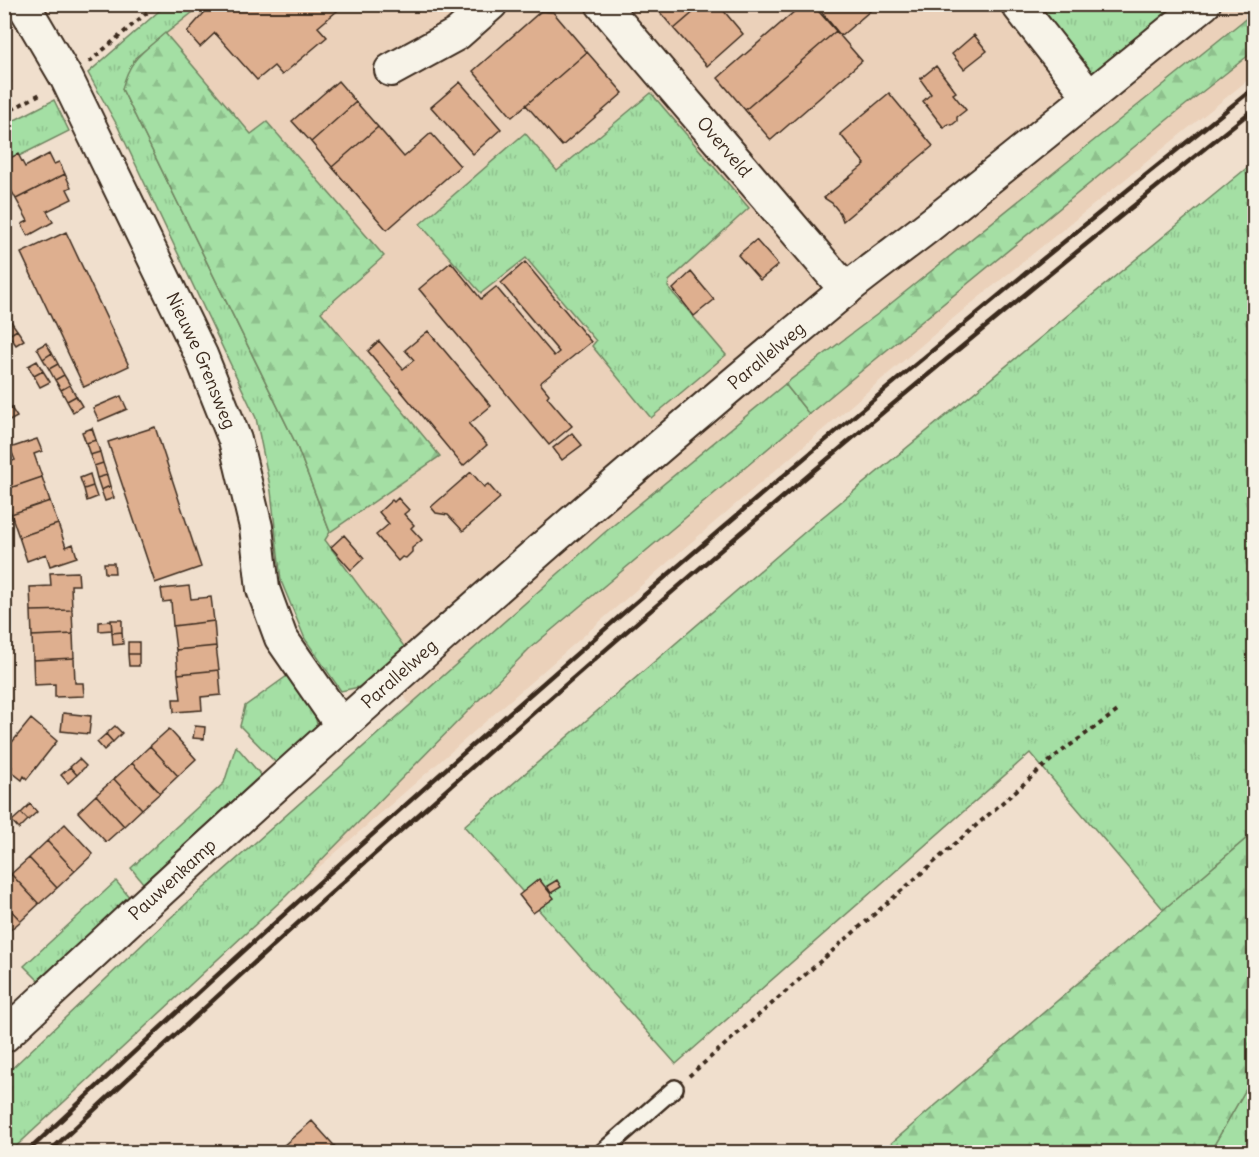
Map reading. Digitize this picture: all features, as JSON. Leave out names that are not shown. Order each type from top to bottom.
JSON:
[{"type":"street","name":"Nieuwe Grensweg","points":[[23,4],[67,79],[201,355],[235,440],[256,527],[263,589],[281,638],[342,726]]},
{"type":"street","points":[[391,70],[457,34],[491,4]]},
{"type":"street","name":"Overveld","points":[[602,4],[846,290]]},
{"type":"street","points":[[1017,4],[1089,96]]},
{"type":"street","name":"Parallelweg","points":[[342,726],[551,541],[846,290],[924,230],[1204,4]]},
{"type":"street","name":"Pauwenkamp","points":[[4,1036],[342,726]]},
{"type":"lane","points":[[602,1152],[675,1088]]},
{"type":"path","points":[[116,40],[157,4]]},
{"type":"path","points":[[675,1088],[1058,754],[1119,710]]},
{"type":"shaded area","points":[[181,4],[1254,5],[1254,16],[418,719],[307,532],[150,42]]},
{"type":"shaded area","points":[[1254,51],[1254,75],[951,320],[667,563],[286,896],[529,650],[809,414]]},
{"type":"green space","points":[[166,5],[202,5],[135,58],[122,89],[296,444],[330,532],[325,540],[406,649],[359,687],[341,691],[305,639],[281,581],[271,491],[256,418],[117,125],[88,73]]},
{"type":"green space","points":[[1030,5],[1179,5],[1089,75]]},
{"type":"green space","points":[[1254,12],[1254,51],[809,414],[785,384],[879,313]]},
{"type":"green space","points":[[165,33],[251,134],[267,122],[384,256],[321,312],[440,456],[330,532],[296,444],[122,89],[133,63],[143,51]]},
{"type":"green space","points":[[651,93],[749,208],[669,281],[668,287],[726,355],[651,418],[592,346],[596,341],[526,258],[481,293],[420,224],[525,133],[557,171]]},
{"type":"green space","points":[[54,100],[69,131],[5,163],[5,125]]},
{"type":"green space","points":[[1254,162],[1254,832],[1164,910],[1030,753],[676,1064],[464,826],[814,524]]},
{"type":"green space","points":[[785,384],[809,414],[529,649],[286,896],[10,1152],[5,1152],[5,1075],[168,920],[604,533]]},
{"type":"green space","points":[[287,676],[314,714],[317,731],[309,742],[280,767],[240,726],[245,706]]},
{"type":"green space","points":[[236,746],[261,775],[143,883],[131,868],[224,783]]},
{"type":"green space","points":[[1254,832],[1254,1075],[1210,1152],[881,1152]]},
{"type":"green space","points":[[116,881],[130,898],[38,980],[24,966]]},
{"type":"green space","points":[[1254,1075],[1254,1137],[1245,1152],[1210,1152]]},
{"type":"building","points":[[212,4],[341,4],[343,6],[318,27],[327,37],[282,75],[274,66],[257,80],[215,33],[200,47],[187,32]]},
{"type":"building","points":[[653,4],[703,4],[674,29]]},
{"type":"building","points":[[703,4],[718,4],[743,34],[707,66],[674,29]]},
{"type":"building","points":[[803,4],[812,4],[836,31],[745,110],[718,78]]},
{"type":"building","points":[[815,4],[878,4],[841,36]]},
{"type":"building","points":[[541,11],[553,12],[587,52],[512,117],[473,71]]},
{"type":"building","points":[[836,31],[862,61],[771,140],[745,110]]},
{"type":"building","points":[[974,35],[987,51],[964,69],[952,54]]},
{"type":"building","points":[[587,52],[623,93],[562,146],[526,105],[512,117]]},
{"type":"building","points":[[4,60],[10,70],[5,72],[11,82],[4,85]]},
{"type":"building","points":[[936,66],[956,92],[953,94],[966,110],[957,117],[957,121],[944,128],[923,101],[931,94],[920,79]]},
{"type":"building","points":[[338,81],[356,102],[311,142],[292,121]]},
{"type":"building","points":[[460,82],[501,129],[473,154],[431,107]]},
{"type":"building","points":[[889,93],[933,146],[843,221],[832,203],[824,198],[865,164],[840,134]]},
{"type":"building","points":[[356,102],[378,127],[332,167],[311,142]]},
{"type":"building","points":[[378,127],[404,157],[431,133],[460,166],[387,230],[332,167]]},
{"type":"building","points":[[18,154],[25,167],[49,154],[54,164],[59,162],[65,174],[16,199],[4,177],[4,161]]},
{"type":"building","points":[[65,174],[71,187],[67,189],[72,199],[47,211],[53,222],[28,236],[22,224],[28,221],[16,199]]},
{"type":"building","points":[[66,232],[129,366],[84,387],[21,253]]},
{"type":"building","points":[[756,240],[778,265],[760,280],[738,255]]},
{"type":"building","points":[[451,262],[481,299],[496,287],[554,356],[559,352],[501,283],[525,262],[591,342],[540,383],[549,394],[547,397],[572,426],[549,445],[419,289]]},
{"type":"building","points":[[691,272],[714,300],[694,316],[673,289]]},
{"type":"building","points":[[10,320],[17,330],[9,335],[4,329],[4,323]]},
{"type":"building","points":[[17,330],[24,340],[16,345],[9,335]]},
{"type":"building","points":[[428,331],[491,406],[469,424],[487,445],[463,466],[368,351],[379,341],[403,369],[414,360],[405,350]]},
{"type":"building","points":[[46,343],[52,353],[43,359],[37,348]]},
{"type":"building","points":[[52,353],[58,364],[49,369],[43,359]]},
{"type":"building","points":[[37,361],[43,371],[34,376],[28,366]]},
{"type":"building","points":[[58,364],[64,375],[55,380],[49,369]]},
{"type":"building","points":[[43,371],[50,382],[40,387],[34,376]]},
{"type":"building","points":[[64,375],[70,385],[61,390],[55,380]]},
{"type":"building","points":[[70,385],[76,396],[67,401],[61,390]]},
{"type":"building","points":[[76,396],[82,406],[73,412],[67,401]]},
{"type":"building","points":[[121,396],[127,409],[99,421],[93,408]]},
{"type":"building","points":[[4,397],[17,417],[4,424]]},
{"type":"building","points":[[155,427],[201,567],[155,583],[108,442]]},
{"type":"building","points":[[92,428],[96,440],[86,443],[82,432]]},
{"type":"building","points":[[572,433],[582,445],[562,460],[553,448]]},
{"type":"building","points":[[37,439],[42,451],[34,454],[42,477],[4,490],[4,464],[15,460],[10,448]]},
{"type":"building","points":[[96,440],[100,452],[90,455],[86,443]]},
{"type":"building","points":[[100,452],[103,463],[94,466],[90,455]]},
{"type":"building","points":[[103,463],[107,475],[97,478],[94,466]]},
{"type":"building","points":[[471,472],[484,487],[488,484],[500,498],[463,531],[448,515],[436,513],[431,507]]},
{"type":"building","points":[[90,474],[93,486],[84,489],[80,478]]},
{"type":"building","points":[[107,475],[110,486],[101,490],[97,478]]},
{"type":"building","points":[[42,477],[50,501],[11,514],[4,490]]},
{"type":"building","points":[[93,486],[97,497],[87,501],[84,489]]},
{"type":"building","points":[[110,486],[114,498],[105,501],[101,490]]},
{"type":"building","points":[[398,498],[409,510],[404,514],[414,525],[411,528],[422,540],[412,548],[412,552],[406,558],[402,557],[398,561],[376,535],[389,524],[379,512],[392,500],[394,502]]},
{"type":"building","points":[[50,501],[58,524],[19,537],[11,514]]},
{"type":"building","points":[[58,524],[66,547],[73,544],[77,557],[50,566],[46,554],[27,561],[19,537]]},
{"type":"building","points":[[344,535],[364,558],[351,570],[331,547]]},
{"type":"building","points":[[104,563],[114,563],[115,573],[105,573]]},
{"type":"building","points":[[78,572],[79,585],[71,585],[72,610],[31,611],[30,587],[51,586],[50,573]]},
{"type":"building","points":[[189,586],[191,599],[211,597],[214,621],[173,626],[171,601],[163,602],[161,589]]},
{"type":"building","points":[[72,610],[73,634],[32,636],[31,611]]},
{"type":"building","points":[[111,620],[122,620],[122,632],[112,633]]},
{"type":"building","points":[[111,621],[112,630],[99,631],[99,622]]},
{"type":"building","points":[[214,621],[216,646],[176,650],[173,626]]},
{"type":"building","points":[[122,632],[123,644],[113,645],[112,633]]},
{"type":"building","points":[[73,634],[74,658],[33,660],[32,636]]},
{"type":"building","points":[[128,642],[139,642],[139,654],[128,654]]},
{"type":"building","points":[[216,646],[219,670],[178,674],[176,650]]},
{"type":"building","points":[[128,654],[139,654],[139,666],[129,666]]},
{"type":"building","points":[[74,658],[75,683],[83,683],[84,696],[55,697],[55,684],[34,685],[33,660]]},
{"type":"building","points":[[219,670],[221,695],[201,697],[202,710],[174,712],[173,699],[181,699],[178,674]]},
{"type":"building","points":[[63,713],[91,716],[89,734],[61,731]]},
{"type":"building","points":[[31,719],[57,741],[27,779],[24,776],[22,780],[9,770],[12,767],[4,761],[4,752]]},
{"type":"building","points":[[115,726],[122,733],[113,742],[106,734]]},
{"type":"building","points":[[195,726],[205,727],[204,739],[193,738]]},
{"type":"building","points":[[169,729],[196,759],[178,776],[150,746]]},
{"type":"building","points":[[106,734],[113,742],[104,750],[97,742]]},
{"type":"building","points":[[150,746],[178,776],[160,793],[132,763]]},
{"type":"building","points":[[79,759],[86,766],[77,775],[70,767]]},
{"type":"building","points":[[132,763],[160,793],[142,809],[114,779]]},
{"type":"building","points":[[70,767],[77,775],[68,783],[61,775]]},
{"type":"building","points":[[114,779],[142,809],[124,826],[96,795]]},
{"type":"building","points":[[96,795],[124,826],[106,842],[78,812]]},
{"type":"building","points":[[30,804],[37,812],[28,820],[21,813]]},
{"type":"building","points":[[21,813],[28,820],[19,829],[12,821]]},
{"type":"building","points":[[65,824],[93,854],[75,871],[47,841]]},
{"type":"building","points":[[47,841],[75,871],[57,888],[29,858]]},
{"type":"building","points":[[29,858],[57,888],[39,904],[11,874]]},
{"type":"building","points":[[11,874],[39,904],[21,921],[4,903],[4,880]]},
{"type":"building","points":[[539,879],[554,898],[533,913],[519,895]]},
{"type":"building","points":[[557,880],[561,887],[551,893],[547,886]]},
{"type":"building","points":[[4,903],[21,921],[4,935]]},
{"type":"building","points":[[312,1121],[340,1152],[276,1152]]},
{"type":"railway","points":[[27,1152],[325,877],[630,608],[939,345],[1254,88]]},
{"type":"railway","points":[[49,1152],[343,882],[641,618],[945,361],[1254,109]]}]
